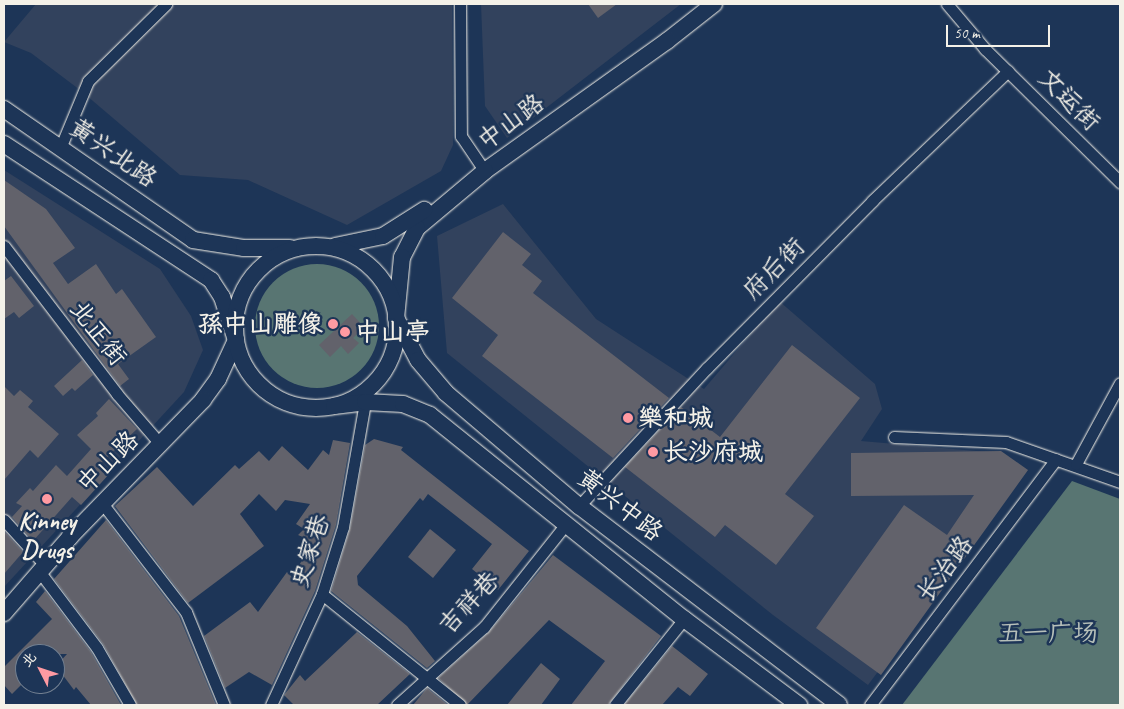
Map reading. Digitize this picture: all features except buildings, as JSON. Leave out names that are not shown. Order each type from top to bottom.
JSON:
[{"type":"main road","name":"中山路","points":[[326,246],[370,241],[399,228],[480,164],[700,4]]},
{"type":"main road","name":"中山路","points":[[396,318],[402,257],[417,228],[485,171],[667,41],[714,4]]},
{"type":"main road","name":"黄兴北路","points":[[4,109],[61,146],[193,240],[244,248],[295,248]]},
{"type":"main road","name":"黄兴北路","points":[[4,144],[185,260],[211,280],[217,289],[236,340]]},
{"type":"main road","points":[[326,246],[341,249],[368,264],[387,288],[396,318],[394,345],[384,370],[366,390],[334,406],[298,406],[270,394],[249,373],[236,340],[236,313],[252,277],[271,259],[295,248],[326,246]]},
{"type":"main road","name":"黄兴中路","points":[[396,318],[418,360],[440,387],[579,506],[839,705]]},
{"type":"main road","name":"中山路","points":[[4,613],[42,568],[102,503],[161,444],[210,390],[236,340]]},
{"type":"main road","name":"黄兴中路","points":[[334,406],[365,402],[404,404],[418,408],[684,619],[798,705]]},
{"type":"street","points":[[61,146],[88,81],[166,4]]},
{"type":"street","points":[[460,4],[460,136],[480,164]]},
{"type":"street","name":"文运街","points":[[947,4],[1008,71],[1120,182]]},
{"type":"street","name":"府后街","points":[[579,506],[707,368],[872,201],[1008,71]]},
{"type":"street","name":"北正街","points":[[4,246],[117,394],[161,444]]},
{"type":"street","points":[[1076,464],[1120,383]]},
{"type":"street","name":"史家巷","points":[[271,705],[322,594],[343,527],[365,402]]},
{"type":"street","points":[[894,437],[1006,442],[1076,464],[1120,482]]},
{"type":"street","name":"长治路","points":[[870,705],[1056,459]]},
{"type":"street","points":[[102,503],[186,612],[224,705]]},
{"type":"street","points":[[4,520],[42,568],[97,648],[130,705]]},
{"type":"street","name":"吉祥巷","points":[[397,705],[423,678],[484,627],[566,524]]},
{"type":"street","points":[[322,594],[423,678],[460,705]]},
{"type":"street","points":[[615,705],[684,619]]},
{"type":"shaded area","points":[[36,4],[452,4],[453,145],[441,171],[347,225],[248,180],[180,175],[80,90],[31,53],[4,42]]},
{"type":"shaded area","points":[[481,4],[681,4],[507,138],[485,106]]},
{"type":"shaded area","points":[[4,170],[160,269],[191,316],[203,350],[184,392],[4,587]]},
{"type":"shaded area","points":[[503,204],[596,319],[704,389],[779,301],[875,384],[882,409],[861,441],[988,452],[1028,470],[868,685],[773,615],[447,353],[437,236]]},
{"type":"green space","points":[[317,264],[341,269],[361,282],[374,302],[379,326],[374,350],[361,370],[341,383],[317,388],[293,383],[273,370],[260,350],[255,326],[260,302],[273,282],[293,269]]},
{"type":"green space","name":"五一广场","points":[[1072,481],[1120,499],[1120,705],[902,705]]},
{"type":"place","name":"孫中山雕像","points":[[333,324]]},
{"type":"place","name":"中山亭","points":[[345,332]]},
{"type":"place","name":"樂和城","points":[[628,418]]},
{"type":"place","name":"长沙府城","points":[[653,452]]},
{"type":"place","name":"Kinney Drugs","points":[[47,499]]}]
